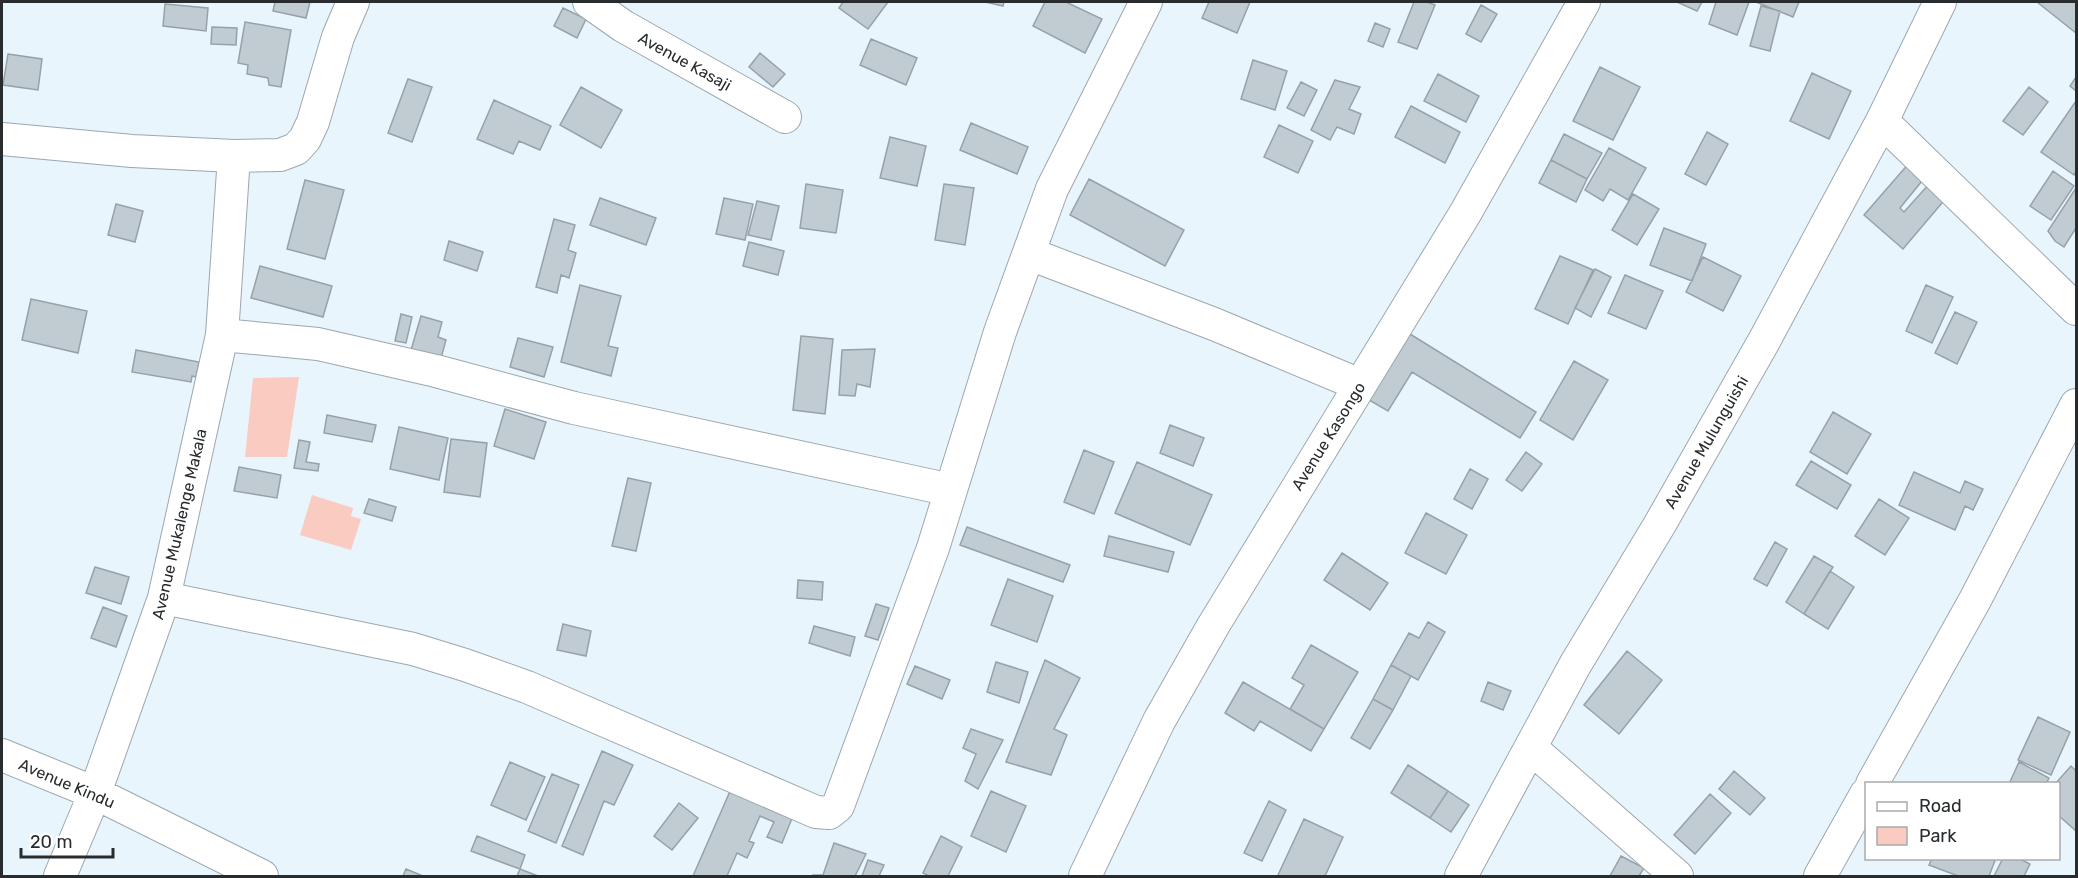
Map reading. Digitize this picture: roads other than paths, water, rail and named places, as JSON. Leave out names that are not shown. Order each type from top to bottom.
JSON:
[{"type":"street","points":[[2,139],[132,151],[234,156],[280,155],[296,149],[305,139],[313,122],[338,37],[353,2]]},
{"type":"street","name":"Avenue Kasaji","points":[[589,2],[623,26],[785,117]]},
{"type":"street","points":[[165,598],[413,649],[465,665],[527,687],[816,812],[829,813],[838,806],[933,548],[1000,332],[1052,189],[1146,2]]},
{"type":"street","name":"Avenue Kasongo","points":[[1085,876],[1164,711],[1213,626],[1466,212],[1584,2]]},
{"type":"street","name":"Avenue Mulunguishi","points":[[1461,876],[1575,665],[1659,525],[1764,341],[1882,121],[1940,2]]},
{"type":"street","points":[[1882,121],[2076,309]]},
{"type":"street","name":"Avenue Mukalenge Makala","points":[[60,876],[95,793],[165,598],[222,335],[234,156]]},
{"type":"street","points":[[1030,254],[1214,324],[1360,385]]},
{"type":"street","points":[[222,335],[318,344],[436,371],[574,408],[951,490]]},
{"type":"street","points":[[1873,782],[1975,600],[2076,405]]},
{"type":"street","points":[[1531,748],[1677,876]]},
{"type":"street","name":"Avenue Kindu","points":[[2,755],[95,793],[261,876]]},
{"type":"street","points":[[1820,876],[1865,796]]}]
